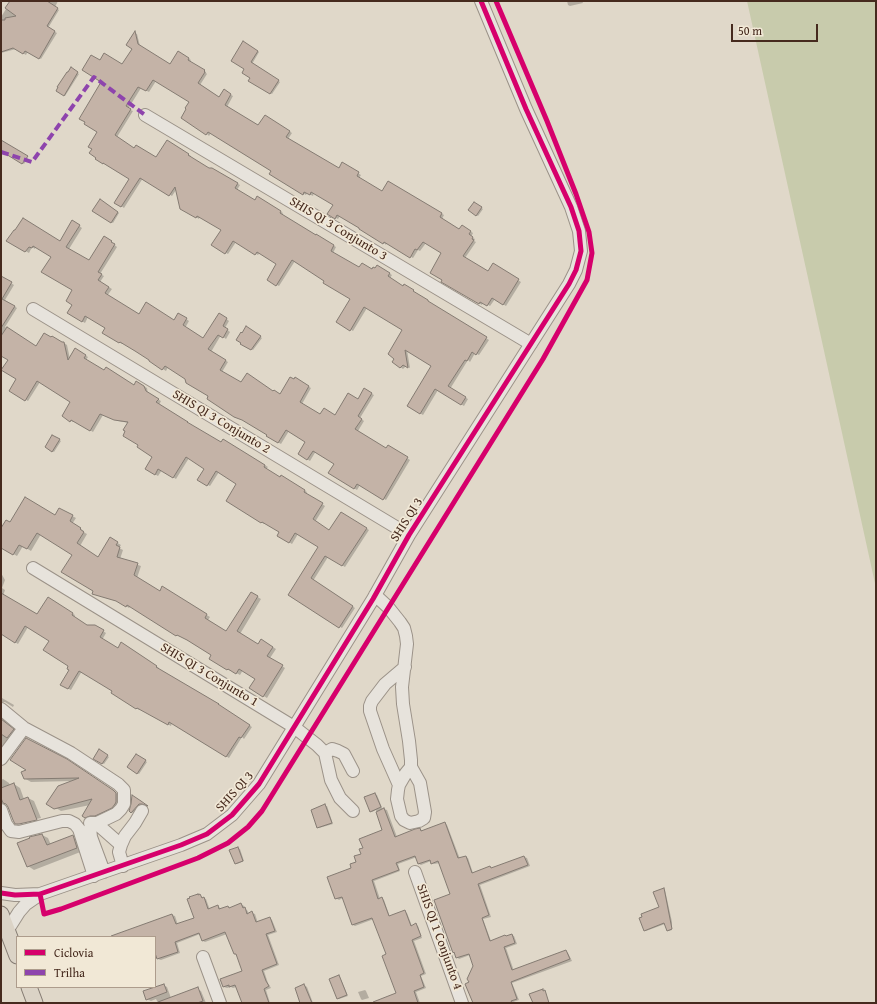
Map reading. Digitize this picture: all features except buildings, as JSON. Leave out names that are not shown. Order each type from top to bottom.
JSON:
[{"type":"main road","points":[[1,914],[16,953]]},
{"type":"main road","points":[[28,988],[35,1003]]},
{"type":"street","name":"SHIS QI 3","points":[[1,892],[15,895],[40,894],[181,846],[206,834],[232,816],[259,784],[375,595],[409,535],[569,284],[576,270],[581,251],[579,231],[571,207],[526,109],[481,1]]},
{"type":"street","name":"SHIS QI 3 Conjunto 3","points":[[145,115],[531,344]]},
{"type":"street","name":"SHIS QI 3 Conjunto 2","points":[[33,309],[409,535]]},
{"type":"street","name":"SHIS QI 3 Conjunto 1","points":[[33,568],[294,727],[325,753]]},
{"type":"street","points":[[375,595],[388,607],[400,622],[404,628],[406,636],[407,644],[402,686],[403,704],[409,741],[411,767],[420,783],[425,812],[424,818],[410,823],[404,820],[401,816],[397,799],[399,785],[411,767]]},
{"type":"street","points":[[399,785],[383,749],[370,711],[370,706],[372,701],[386,684],[404,667]]},
{"type":"street","points":[[1,709],[24,728],[71,753],[118,784],[124,790],[124,804],[121,809],[116,814],[93,825],[90,828],[99,874]]},
{"type":"street","points":[[1,759],[24,728]]},
{"type":"street","points":[[353,771],[344,754],[332,749],[325,753],[331,780],[340,798],[353,811]]},
{"type":"street","points":[[1,810],[6,824],[11,831],[19,832],[62,821],[69,821],[75,824],[79,829],[99,874]]},
{"type":"street","points":[[123,866],[119,852],[121,845],[125,836],[142,811]]},
{"type":"street","points":[[75,824],[96,824],[121,845]]},
{"type":"street","name":"SHIS QI 1 Conjunto 4","points":[[415,872],[462,1003]]},
{"type":"street","name":"SHIS QI 3","points":[[8,931],[19,912],[26,904],[40,894]]},
{"type":"street","points":[[202,957],[220,1003]]},
{"type":"green space","points":[[747,1],[876,1],[876,588],[810,287]]},
{"type":"marked path","points":[[1,152],[32,162],[94,77],[145,115]]},
{"type":"cycle path","points":[[1,893],[15,895],[40,894],[181,845],[207,834],[232,815],[259,784],[373,599],[409,535],[569,284],[576,270],[581,251],[579,231],[571,207],[526,109],[481,1]]},
{"type":"cycle path","points":[[40,894],[44,914],[61,909],[198,858],[228,843],[248,827],[262,811],[543,359],[587,280],[592,253],[589,232],[576,194],[547,121],[496,1]]}]
